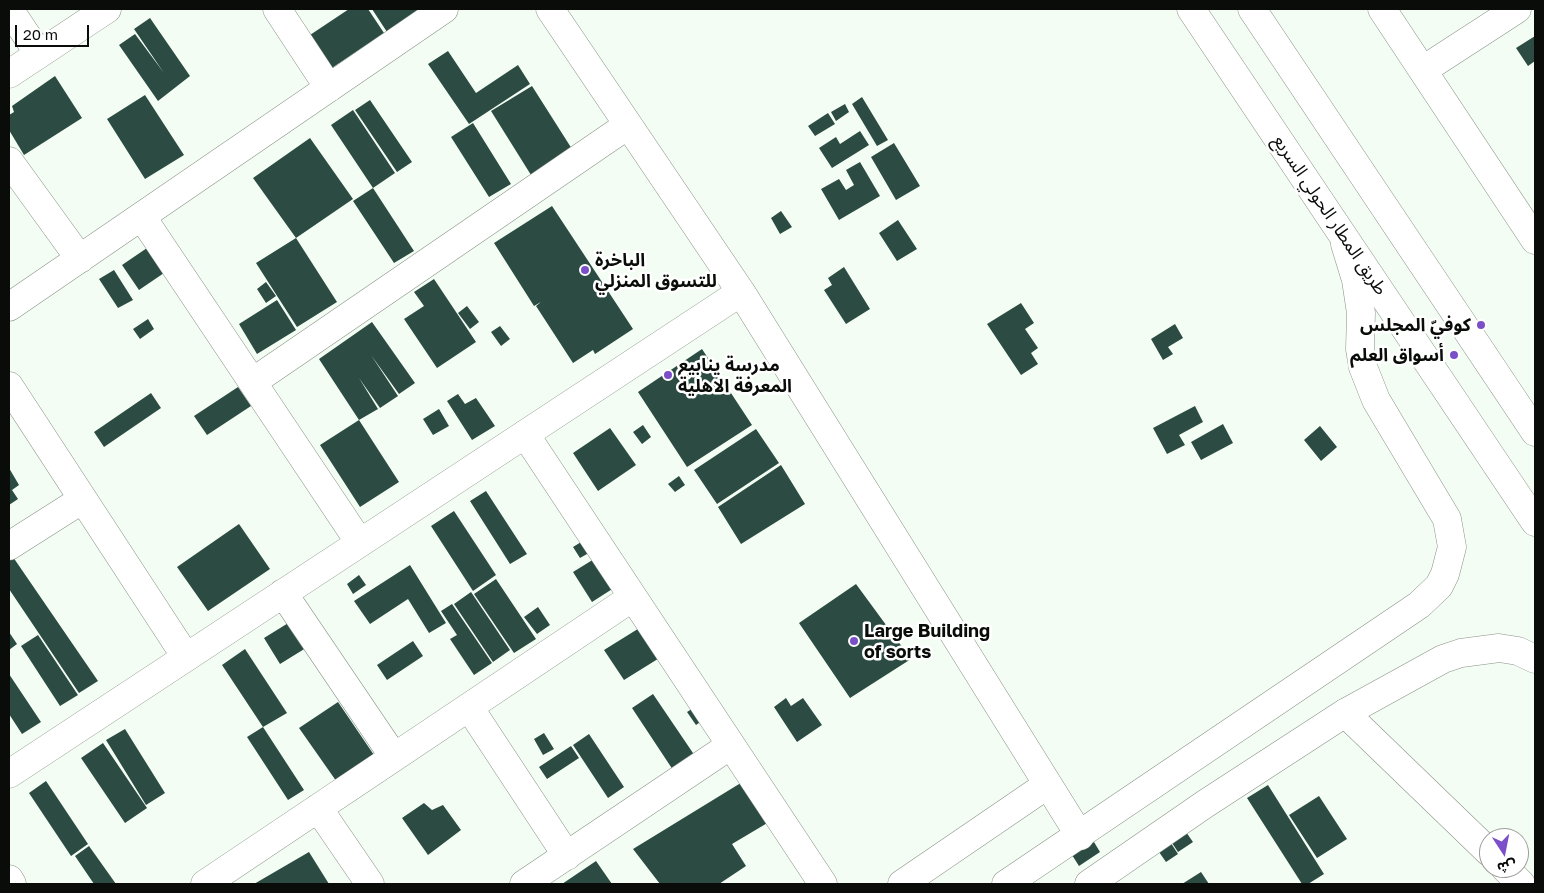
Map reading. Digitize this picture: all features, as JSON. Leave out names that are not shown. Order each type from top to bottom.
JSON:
[{"type":"main road","points":[[9,9],[39,54]]},
{"type":"main road","points":[[9,74],[107,9]]},
{"type":"main road","points":[[277,9],[329,88]]},
{"type":"main road","points":[[9,307],[444,9]]},
{"type":"main road","points":[[550,9],[741,292],[1080,836]]},
{"type":"main road","name":"طريق المطار الحولي السريع","points":[[1191,9],[1535,522]]},
{"type":"main road","points":[[1252,9],[1535,432]]},
{"type":"main road","points":[[1382,9],[1422,70],[1526,205],[1535,240]]},
{"type":"main road","points":[[1422,70],[1517,9]]},
{"type":"main road","points":[[254,381],[628,125]]},
{"type":"main road","points":[[9,161],[80,259]]},
{"type":"main road","points":[[142,217],[254,381],[360,543]]},
{"type":"main road","points":[[1006,884],[1080,836],[1419,605],[1434,591],[1445,574],[1452,547],[1447,519],[1368,384],[1360,349],[1361,313],[1356,280],[1349,252],[1334,220]]},
{"type":"main road","points":[[9,774],[741,292]]},
{"type":"main road","points":[[9,386],[186,657]]},
{"type":"main road","points":[[525,434],[823,884]]},
{"type":"main road","points":[[9,546],[82,499]]},
{"type":"main road","points":[[283,593],[394,757]]},
{"type":"main road","points":[[205,884],[633,598]]},
{"type":"main road","points":[[1089,884],[1206,804],[1345,713],[1443,659],[1461,653],[1499,648],[1518,651],[1535,659]]},
{"type":"main road","points":[[469,707],[567,856]]},
{"type":"main road","points":[[1345,713],[1479,842]]},
{"type":"main road","points":[[524,884],[731,745]]},
{"type":"main road","points":[[902,884],[1047,785]]},
{"type":"main road","points":[[318,808],[370,884]]},
{"type":"main road","points":[[9,879],[12,884]]},
{"type":"building","points":[[349,9],[368,9],[384,33],[329,70],[307,37]]},
{"type":"building","points":[[372,9],[425,9],[387,32]]},
{"type":"building","points":[[150,18],[190,76],[158,101],[119,45],[135,34],[164,73],[134,29]]},
{"type":"building","points":[[1535,36],[1535,61],[1528,66],[1516,48]]},
{"type":"building","points":[[448,51],[476,93],[518,65],[530,84],[469,124],[428,64]]},
{"type":"building","points":[[55,76],[82,118],[24,155],[9,130],[9,115],[14,112],[12,106]]},
{"type":"building","points":[[532,86],[572,149],[531,175],[491,111]]},
{"type":"building","points":[[145,95],[184,155],[145,179],[107,119]]},
{"type":"building","points":[[862,97],[888,140],[877,146],[852,104]]},
{"type":"building","points":[[370,100],[412,162],[397,172],[355,110]]},
{"type":"building","points":[[845,104],[849,112],[836,121],[831,112]]},
{"type":"building","points":[[353,110],[395,173],[373,188],[331,125]]},
{"type":"building","points":[[828,113],[835,124],[815,136],[808,126]]},
{"type":"building","points":[[473,123],[511,184],[489,197],[451,137]]},
{"type":"building","points":[[860,131],[869,145],[832,168],[819,148],[836,137],[840,144]]},
{"type":"building","points":[[310,138],[353,199],[296,238],[253,178]]},
{"type":"building","points":[[894,143],[920,186],[896,200],[871,157]]},
{"type":"building","points":[[860,162],[880,196],[839,220],[821,189],[839,179],[846,190],[854,185],[846,170]]},
{"type":"building","points":[[373,188],[414,251],[394,263],[353,201]]},
{"type":"building","points":[[552,206],[633,329],[595,354],[593,350],[573,363],[536,306],[541,302],[534,306],[494,243]]},
{"type":"building","points":[[781,211],[792,227],[780,234],[771,218]]},
{"type":"building","points":[[898,220],[917,249],[897,261],[879,233]]},
{"type":"building","points":[[296,238],[337,302],[297,327],[256,263]]},
{"type":"building","points":[[147,248],[164,273],[139,290],[122,265]]},
{"type":"building","points":[[844,267],[870,309],[846,324],[824,290],[832,285],[828,278]]},
{"type":"building","points":[[114,270],[133,300],[118,308],[99,279]]},
{"type":"building","points":[[434,279],[476,342],[437,368],[404,319],[424,306],[414,292]]},
{"type":"building","points":[[266,282],[276,296],[266,303],[257,289]]},
{"type":"building","points":[[277,300],[296,330],[257,354],[239,324]]},
{"type":"building","points":[[1021,303],[1034,323],[1025,329],[1038,348],[1031,353],[1038,364],[1021,375],[987,324]]},
{"type":"building","points":[[467,306],[479,322],[470,329],[458,313]]},
{"type":"building","points":[[148,319],[154,329],[140,339],[133,329]]},
{"type":"building","points":[[372,322],[415,383],[399,394],[371,355],[398,396],[380,408],[359,378],[378,409],[359,420],[319,359]]},
{"type":"building","points":[[1175,324],[1183,338],[1168,347],[1173,354],[1163,360],[1151,339]]},
{"type":"building","points":[[500,326],[510,339],[501,346],[491,332]]},
{"type":"building","points":[[702,349],[752,425],[687,467],[638,392]]},
{"type":"building","points":[[238,387],[251,406],[207,435],[194,416]]},
{"type":"building","points":[[151,393],[161,408],[104,447],[94,432]]},
{"type":"building","points":[[458,394],[465,404],[476,398],[495,426],[472,440],[447,401]]},
{"type":"building","points":[[1195,406],[1203,422],[1179,435],[1185,445],[1167,454],[1153,428]]},
{"type":"building","points":[[439,409],[449,426],[433,435],[423,419]]},
{"type":"building","points":[[359,420],[399,482],[360,507],[320,445]]},
{"type":"building","points":[[1223,424],[1233,443],[1201,460],[1191,442]]},
{"type":"building","points":[[643,425],[651,437],[642,444],[633,432]]},
{"type":"building","points":[[1320,426],[1337,447],[1321,461],[1304,440]]},
{"type":"building","points":[[610,428],[636,465],[598,491],[573,453]]},
{"type":"building","points":[[756,429],[779,463],[717,504],[694,470]]},
{"type":"building","points":[[781,465],[805,504],[741,544],[718,507]]},
{"type":"building","points":[[9,468],[19,485],[12,490],[18,499],[9,505]]},
{"type":"building","points":[[679,476],[685,485],[675,492],[668,484]]},
{"type":"building","points":[[486,491],[527,554],[510,564],[470,501]]},
{"type":"building","points":[[454,511],[496,575],[473,591],[431,526]]},
{"type":"building","points":[[239,524],[270,569],[208,611],[177,567]]},
{"type":"building","points":[[586,539],[594,550],[580,558],[573,547]]},
{"type":"building","points":[[612,548],[631,577],[592,602],[573,572]]},
{"type":"building","points":[[13,557],[98,681],[79,693],[9,589],[9,560]]},
{"type":"building","points":[[410,565],[446,623],[429,633],[408,599],[370,624],[354,601]]},
{"type":"building","points":[[359,575],[366,585],[353,594],[347,584]]},
{"type":"building","points":[[496,579],[536,639],[514,653],[474,594]]},
{"type":"building","name":"Large Building of sorts","points":[[856,584],[911,659],[850,698],[799,623]]},
{"type":"building","points":[[471,592],[510,650],[493,662],[454,604]]},
{"type":"building","points":[[452,604],[492,663],[474,675],[450,639],[457,635],[441,611]]},
{"type":"building","points":[[538,607],[550,625],[537,634],[524,617]]},
{"type":"building","points":[[298,617],[314,643],[280,664],[264,638]]},
{"type":"building","points":[[641,627],[661,657],[624,680],[604,650]]},
{"type":"building","points":[[9,632],[17,644],[9,650]]},
{"type":"building","points":[[38,635],[78,695],[60,706],[21,646]]},
{"type":"building","points":[[413,641],[423,656],[387,680],[377,665]]},
{"type":"building","points":[[245,649],[287,713],[263,727],[222,665]]},
{"type":"building","points":[[9,674],[41,722],[22,734],[9,714]]},
{"type":"building","points":[[653,694],[695,756],[673,770],[632,708]]},
{"type":"building","points":[[786,698],[791,706],[803,698],[822,725],[797,742],[774,707]]},
{"type":"building","points":[[338,702],[376,758],[339,785],[299,728]]},
{"type":"building","points":[[698,705],[706,718],[696,725],[687,712]]},
{"type":"building","points":[[263,727],[304,790],[288,800],[247,737]]},
{"type":"building","points":[[125,729],[165,793],[146,805],[106,740]]},
{"type":"building","points":[[544,733],[554,749],[543,755],[534,739]]},
{"type":"building","points":[[589,734],[624,787],[608,798],[573,745]]},
{"type":"building","points":[[103,743],[147,808],[125,823],[81,758]]},
{"type":"building","points":[[571,746],[579,758],[547,779],[539,767]]},
{"type":"building","points":[[46,781],[88,844],[71,856],[29,793]]},
{"type":"building","points":[[744,781],[769,822],[732,844],[746,866],[719,884],[660,884],[633,849]]},
{"type":"building","points":[[1268,785],[1324,874],[1308,884],[1302,884],[1247,798]]},
{"type":"building","points":[[1319,796],[1347,839],[1317,858],[1289,815]]},
{"type":"building","points":[[424,803],[432,810],[443,805],[461,830],[428,855],[402,818]]},
{"type":"building","points":[[1172,812],[1193,842],[1178,852],[1158,822]]},
{"type":"building","points":[[1165,834],[1178,854],[1166,862],[1152,842]]},
{"type":"building","points":[[1094,842],[1100,852],[1079,866],[1072,855]]},
{"type":"building","points":[[89,846],[116,884],[94,884],[75,856]]},
{"type":"building","points":[[309,852],[329,884],[254,884]]},
{"type":"building","points":[[596,861],[612,884],[562,884]]},
{"type":"building","points":[[1201,872],[1209,884],[1182,884]]},
{"type":"place","name":"الباخرة للتسوق المنزلي","points":[[585,270]]},
{"type":"place","name":"كوفيّ المجلس","points":[[1481,325]]},
{"type":"place","name":"أسواق العلم","points":[[1454,355]]},
{"type":"place","name":"مدرسة ينابيع المعرفة الاهلية","points":[[668,375]]},
{"type":"place","name":"Large Building of sorts","points":[[854,641]]}]
